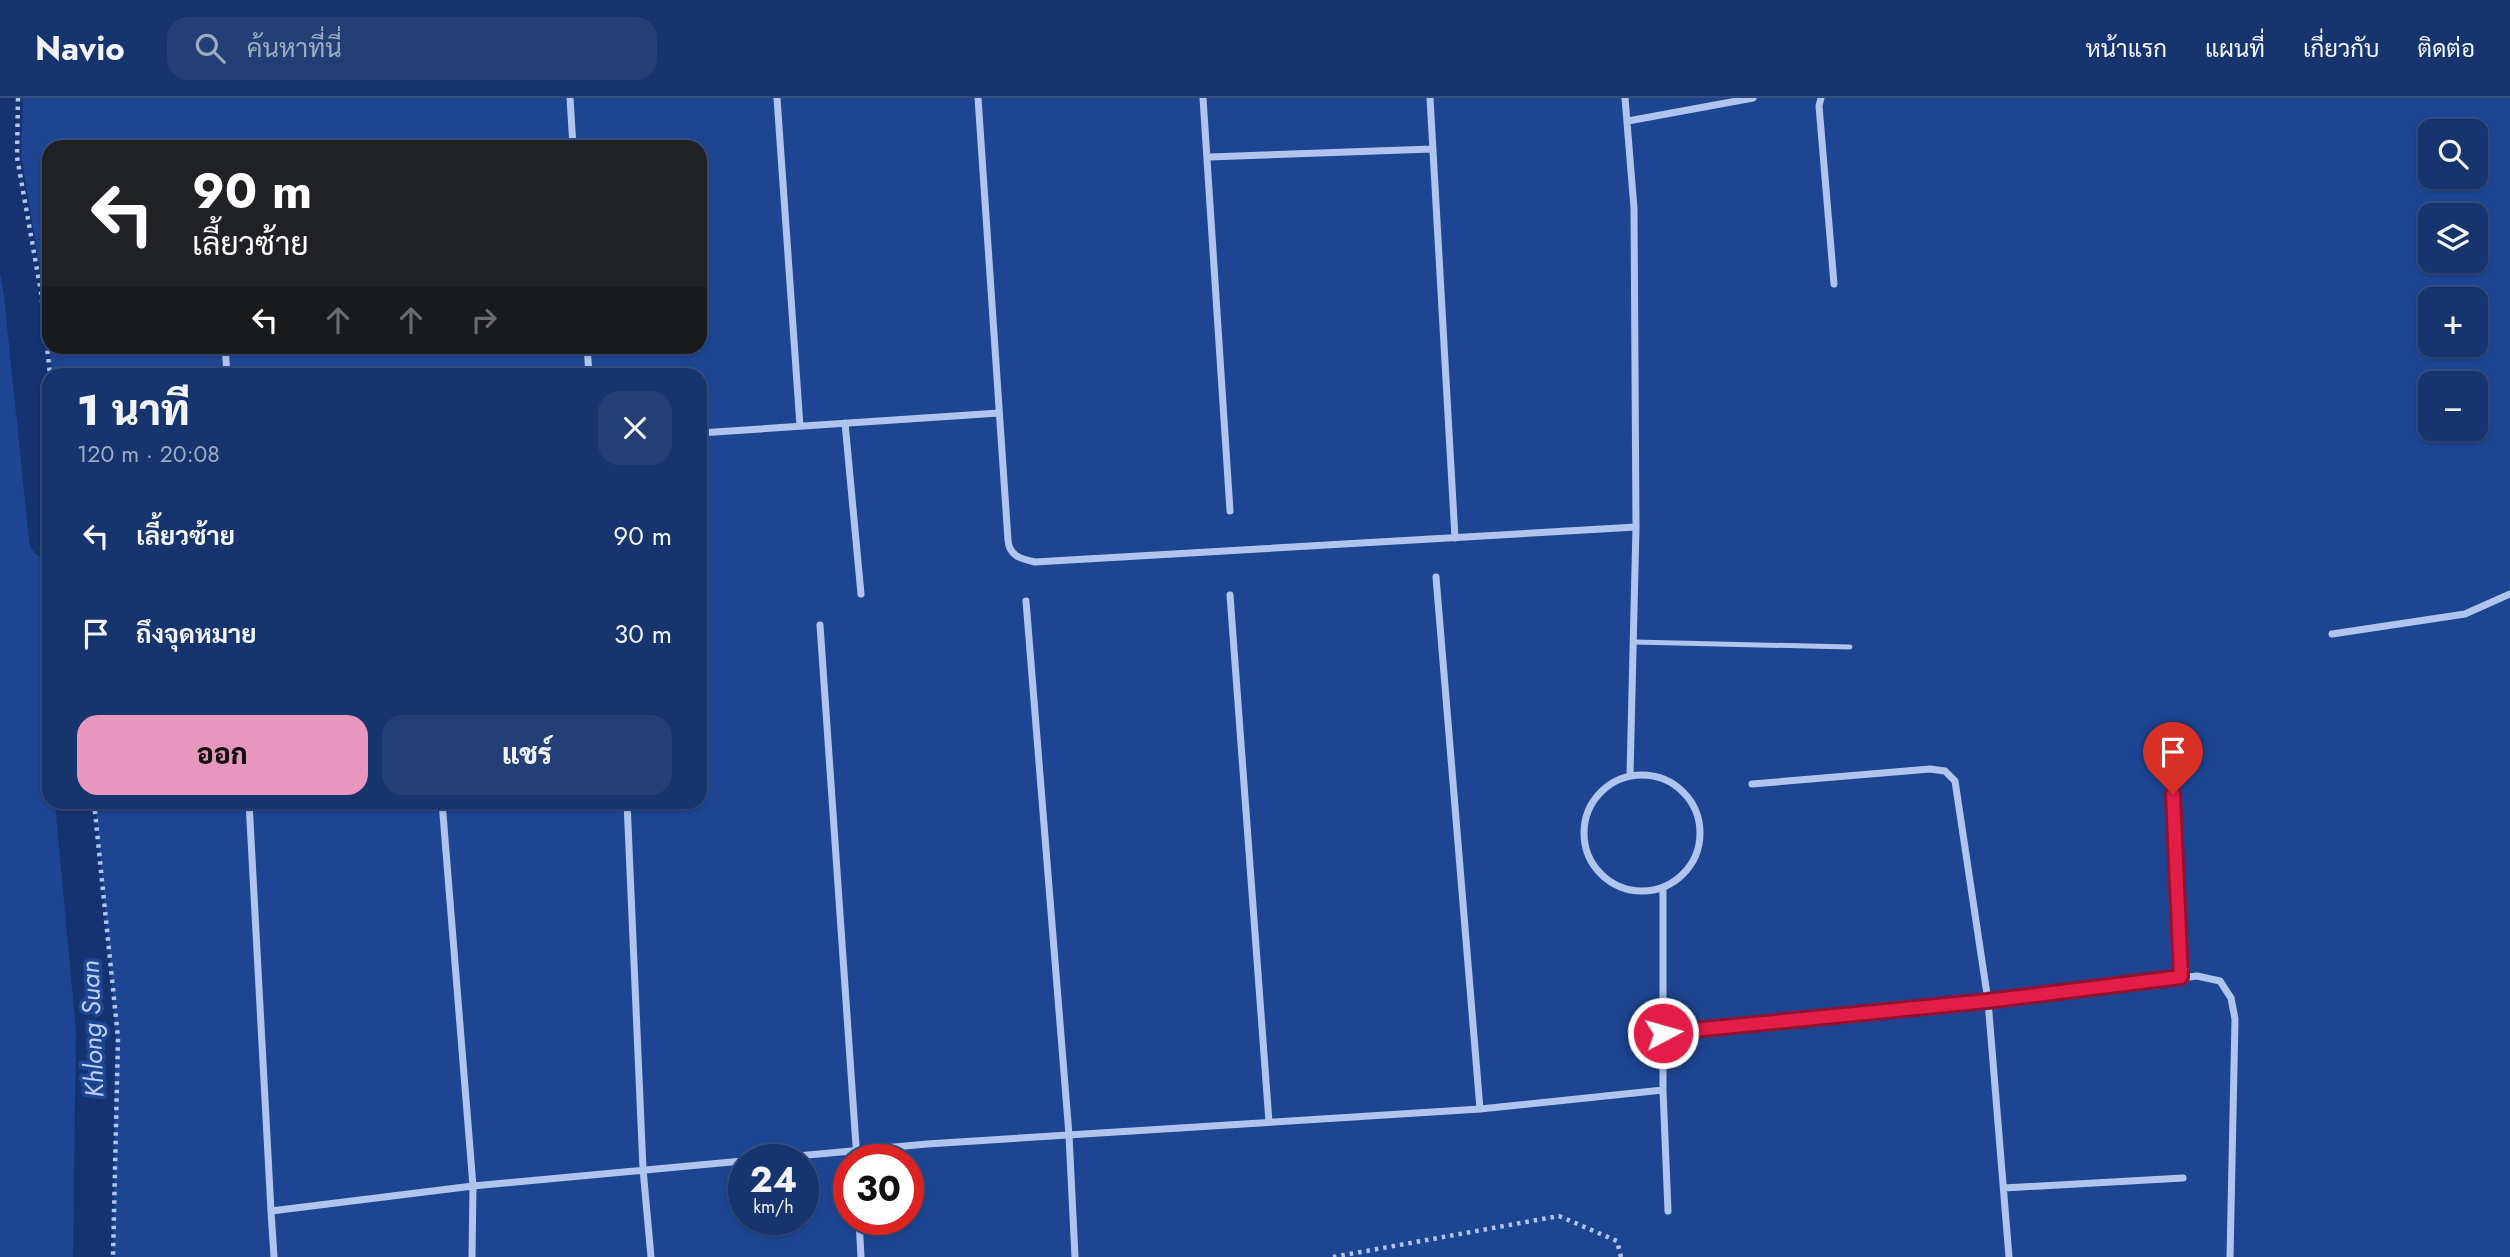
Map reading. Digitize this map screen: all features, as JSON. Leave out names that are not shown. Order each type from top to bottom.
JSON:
[{"type":"street","points":[[570,98],[573,140]]},
{"type":"street","points":[[778,98],[800,426]]},
{"type":"street","points":[[978,98],[1009,548],[1019,558],[1035,562],[1636,527]]},
{"type":"street","points":[[1203,98],[1209,157],[1230,511]]},
{"type":"street","points":[[1430,98],[1455,538]]},
{"type":"street","points":[[1625,98],[1633,208],[1636,527],[1630,775]]},
{"type":"street","points":[[1628,121],[1753,98]]},
{"type":"street","points":[[1821,98],[1819,107],[1834,284]]},
{"type":"street","points":[[1209,157],[1432,149]]},
{"type":"street","points":[[707,433],[999,413]]},
{"type":"street","points":[[845,423],[861,594]]},
{"type":"street","points":[[1436,577],[1480,1109]]},
{"type":"street","points":[[2332,634],[2465,614],[2510,594]]},
{"type":"street","points":[[1230,595],[1269,1122]]},
{"type":"street","points":[[1026,601],[1069,1135],[1075,1257]]},
{"type":"street","points":[[820,625],[856,1144]]},
{"type":"street","points":[[2171,742],[2181,977]]},
{"type":"street","points":[[1752,784],[1930,769],[1945,771],[1955,781],[1987,1001],[2009,1257]]},
{"type":"street","points":[[1630,775],[1649,775],[1668,780],[1683,792],[1695,807],[1700,826],[1699,845],[1692,864],[1680,878],[1663,888],[1642,892],[1621,888],[1603,877],[1590,860],[1583,839],[1585,817],[1594,797],[1610,783],[1630,775]]},
{"type":"street","points":[[249,809],[274,1257]]},
{"type":"street","points":[[443,809],[473,1186],[472,1257]]},
{"type":"street","points":[[627,809],[643,1169],[651,1257]]},
{"type":"street","points":[[1663,888],[1663,1090],[1668,1211]]},
{"type":"street","points":[[1663,1033],[1987,1001],[2197,975],[2220,981],[2231,998],[2235,1019],[2230,1257]]},
{"type":"street","points":[[924,1145],[1480,1109],[1663,1090]]},
{"type":"street","points":[[271,1211],[473,1186],[833,1152]]},
{"type":"street","points":[[2004,1188],[2183,1178]]},
{"type":"street","points":[[860,1235],[861,1257]]},
{"type":"lane","points":[[1634,642],[1850,647]]},
{"type":"path","points":[[18,98],[17,156],[42,301]]},
{"type":"path","points":[[95,809],[118,1038],[113,1257]]},
{"type":"path","points":[[1333,1257],[1559,1216],[1617,1241],[1621,1257]]},
{"type":"waterway","name":"Khlong Suan","points":[[3,98],[1,157],[24,295],[42,471]]},
{"type":"waterway","name":"Khlong Suan","points":[[76,809],[96,1030],[93,1257]]},
{"type":"route","points":[[1663,1033],[1987,1001],[2181,977],[2173,794]]}]
